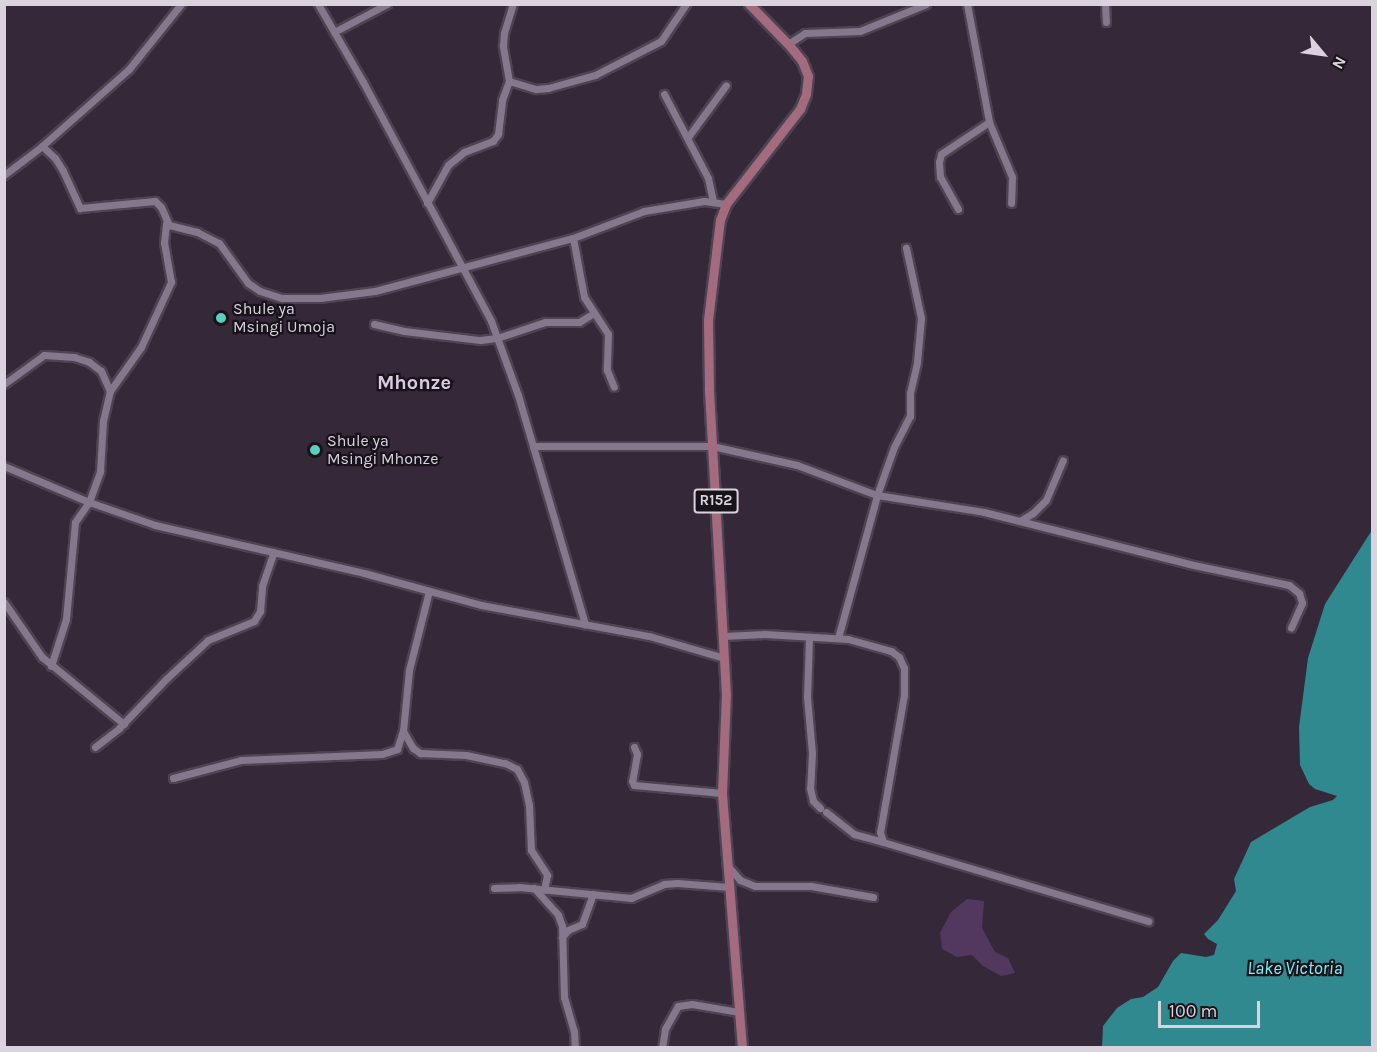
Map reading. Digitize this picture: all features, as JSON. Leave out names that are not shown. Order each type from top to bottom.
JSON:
[{"type":"main road","name":"R152","points":[[742,1047],[722,794],[726,719],[708,320],[720,220],[726,204],[800,109],[806,94],[808,76],[802,61],[749,4]]},
{"type":"street","points":[[4,175],[42,146],[129,69],[181,4]]},
{"type":"street","points":[[318,4],[464,268],[497,338],[533,446],[585,624]]},
{"type":"street","points":[[334,32],[387,4]]},
{"type":"street","points":[[427,202],[448,165],[464,152],[493,141],[498,134],[502,100],[509,81],[503,46],[504,33],[513,4]]},
{"type":"street","points":[[509,81],[536,89],[557,86],[595,75],[661,41],[686,4]]},
{"type":"street","points":[[788,44],[805,33],[860,31],[926,4]]},
{"type":"street","points":[[967,4],[989,122],[1012,177],[1011,203]]},
{"type":"street","points":[[1105,4],[1106,22]]},
{"type":"street","points":[[688,136],[726,85]]},
{"type":"street","points":[[664,94],[708,178],[713,201]]},
{"type":"street","points":[[958,209],[940,177],[941,154],[989,122]]},
{"type":"street","points":[[42,146],[63,171],[80,208],[155,201],[161,207],[166,223],[164,243],[171,271],[168,294],[141,347],[110,391],[103,421],[100,471],[89,502],[75,522],[66,619],[51,666]]},
{"type":"street","points":[[166,223],[208,236],[219,243],[248,283],[260,291],[282,298],[320,298],[375,291],[464,268],[573,238],[644,211],[713,201],[726,204]]},
{"type":"street","points":[[573,238],[581,287],[608,334],[607,370],[614,387]]},
{"type":"street","points":[[838,638],[877,495],[894,447],[908,423],[910,385],[920,342],[919,304],[906,248]]},
{"type":"street","points":[[374,324],[458,339],[497,338],[544,322],[579,322],[594,313]]},
{"type":"street","points":[[4,384],[44,355],[74,357],[88,362],[101,371],[110,391]]},
{"type":"street","points":[[533,446],[712,446],[797,465],[877,495],[948,505],[1189,564],[1289,585],[1299,593],[1302,603],[1292,628]]},
{"type":"street","points":[[1020,521],[1033,513],[1046,500],[1063,460]]},
{"type":"street","points":[[4,466],[89,502],[155,525],[364,573],[489,606],[650,636],[724,658]]},
{"type":"street","points":[[95,747],[124,724],[166,679],[208,640],[254,621],[260,611],[262,586],[274,552]]},
{"type":"street","points":[[173,778],[241,760],[382,754],[397,749],[403,731],[409,670],[429,591]]},
{"type":"street","points":[[4,602],[34,646],[51,666],[124,724]]},
{"type":"street","points":[[723,636],[765,634],[838,638],[891,651],[899,657],[904,668],[904,695],[880,832],[883,842]]},
{"type":"street","points":[[809,638],[807,697],[812,753],[810,788],[813,801],[823,810],[854,834],[1148,921]]},
{"type":"street","points":[[403,731],[413,748],[420,753],[466,755],[517,769],[524,782],[527,798],[531,850],[547,875],[544,890]]},
{"type":"street","points":[[634,747],[637,754],[632,781],[634,785],[722,794]]},
{"type":"street","points":[[727,864],[740,880],[754,886],[812,886],[873,897]]},
{"type":"street","points":[[494,888],[534,888],[631,898],[664,884],[729,887]]},
{"type":"street","points":[[534,888],[558,915],[562,937],[564,997],[574,1030],[575,1047]]},
{"type":"street","points":[[562,937],[568,930],[582,924],[593,894]]},
{"type":"street","points":[[662,1047],[665,1029],[678,1006],[692,1004],[739,1012]]},
{"type":"shaded area","points":[[967,899],[984,901],[982,928],[995,952],[1008,958],[1015,973],[1001,976],[983,966],[972,955],[957,957],[942,949],[940,933],[951,912]]},
{"type":"water","name":"Lake Victoria","points":[[1372,530],[1372,1047],[1102,1047],[1103,1026],[1117,1008],[1131,999],[1143,997],[1158,987],[1173,961],[1181,953],[1206,957],[1214,955],[1217,944],[1204,934],[1218,920],[1236,891],[1234,879],[1251,842],[1310,807],[1333,800],[1337,796],[1315,789],[1309,784],[1300,765],[1299,727],[1308,658],[1325,604]]},
{"type":"place","name":"Shule ya Msingi Umoja","points":[[221,318]]},
{"type":"place","name":"Shule ya Msingi Mhonze","points":[[315,450]]},
{"type":"district","name":"Mhonze","points":[[414,382]]}]
